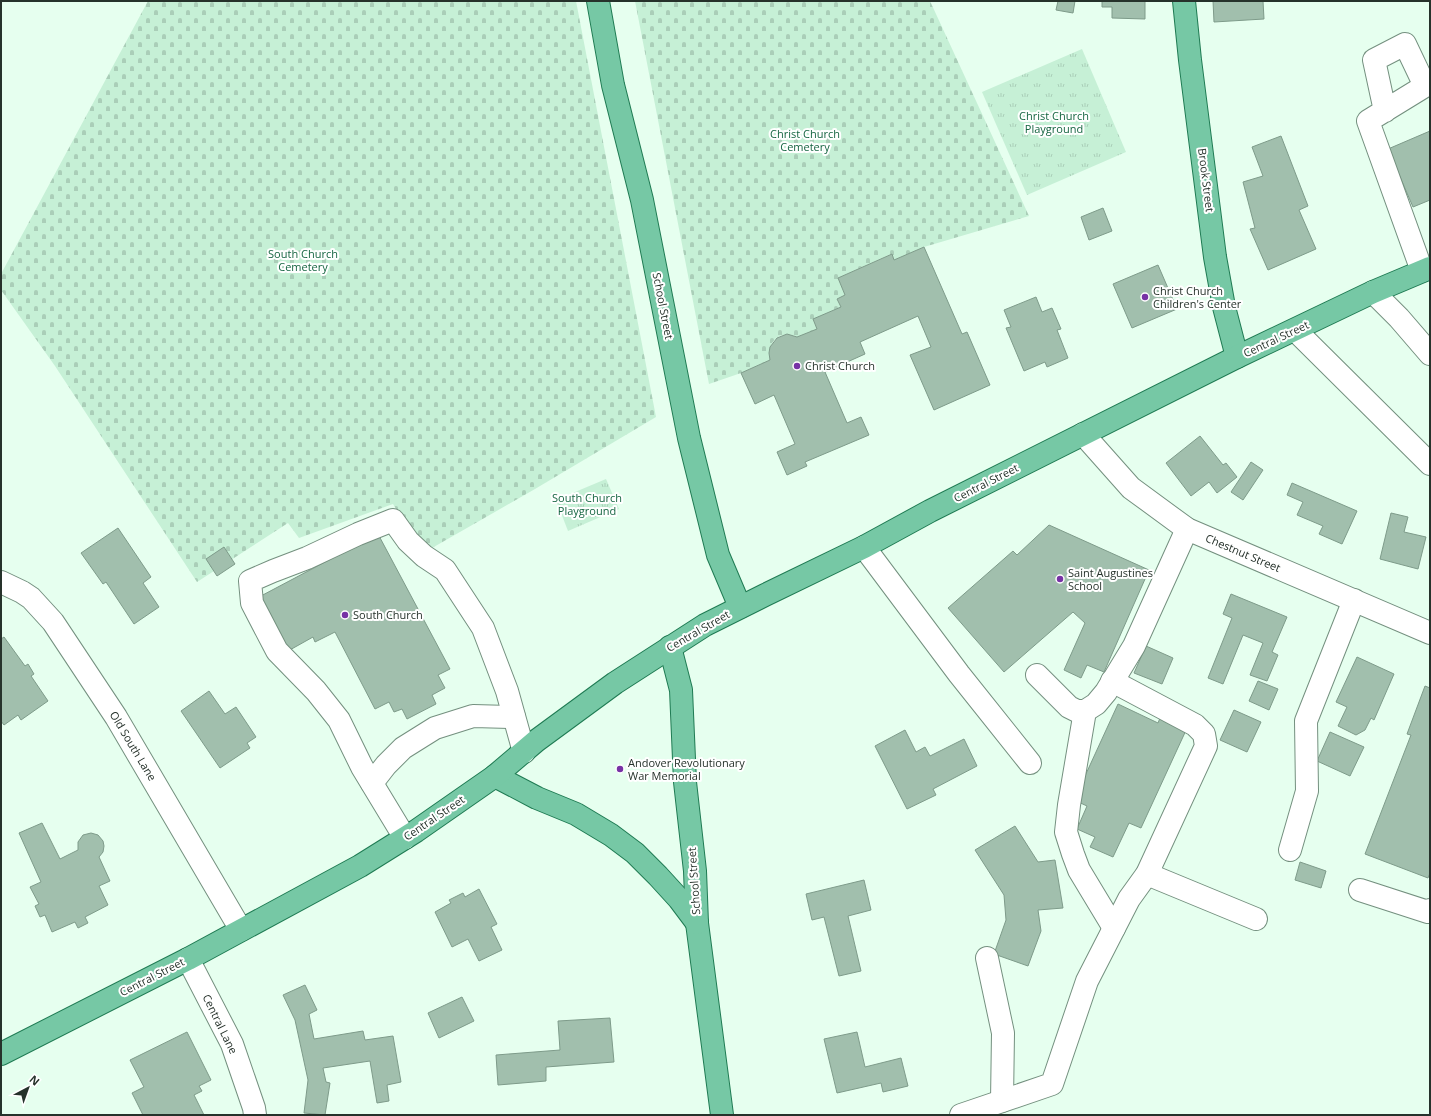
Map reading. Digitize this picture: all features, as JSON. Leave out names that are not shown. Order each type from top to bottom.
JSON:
[{"type":"main road","name":"School Street","points":[[598,1],[613,85],[642,200],[691,445],[718,556],[740,607]]},
{"type":"main road","name":"Brook Street","points":[[1184,1],[1215,257],[1224,307],[1237,357]]},
{"type":"main road","name":"Central Street","points":[[1,1054],[188,959],[360,866],[405,838],[495,776],[524,752],[615,683],[705,625],[864,547],[930,511],[1237,357],[1373,292],[1426,269]]},
{"type":"main road","name":"School Street","points":[[670,648],[681,690],[686,782],[695,871],[697,923],[722,1115]]},
{"type":"main road","points":[[495,776],[537,798],[576,814],[611,835],[634,853],[658,876],[679,899],[697,923]]},
{"type":"street","points":[[1385,111],[1368,121],[1426,269]]},
{"type":"street","points":[[1373,292],[1399,318],[1430,354]]},
{"type":"street","points":[[1295,330],[1430,464]]},
{"type":"street","name":"Chestnut Street","points":[[1083,434],[1131,488],[1187,529],[1430,633]]},
{"type":"street","points":[[405,838],[362,767],[339,720],[316,691],[277,651],[252,603],[250,581],[307,558],[358,534],[393,520],[408,541],[424,556],[445,570],[483,628],[507,691],[524,752]]},
{"type":"street","points":[[1037,675],[1069,707],[1077,711],[1085,711],[1096,704],[1106,692],[1134,646],[1187,529]]},
{"type":"street","points":[[864,547],[959,674],[1030,763]]},
{"type":"street","name":"Old South Lane","points":[[1,582],[31,598],[53,622],[116,717],[241,930]]},
{"type":"street","points":[[1290,850],[1307,791],[1306,721],[1354,600]]},
{"type":"street","points":[[961,1115],[1052,1084],[1087,981],[1129,899],[1147,874],[1206,746],[1204,734],[1195,725],[1112,681]]},
{"type":"street","points":[[1085,711],[1069,805],[1066,832],[1079,870],[1114,928]]},
{"type":"street","points":[[372,783],[386,765],[403,748],[435,728],[473,716],[514,717]]},
{"type":"street","points":[[1147,874],[1256,919]]},
{"type":"street","points":[[1360,890],[1428,912],[1430,910]]},
{"type":"street","points":[[986,958],[1003,1033],[1002,1101]]},
{"type":"street","name":"Central Lane","points":[[188,959],[232,1044],[254,1108],[255,1115]]},
{"type":"green space","name":"South Church Cemetery","points":[[148,1],[576,1],[656,417],[432,548],[414,535],[393,504],[299,538],[288,523],[197,582],[55,366],[1,290],[1,274]]},
{"type":"green space","name":"Christ Church Cemetery","points":[[635,1],[930,1],[1029,216],[924,247],[894,260],[891,254],[838,278],[845,295],[837,299],[841,307],[813,319],[817,329],[797,337],[791,335],[780,336],[772,343],[770,348],[770,360],[741,373],[709,384]]},
{"type":"green space","name":"Christ Church Playground","points":[[1082,49],[1126,152],[1027,195],[982,92]]},
{"type":"green space","name":"South Church Playground","points":[[606,479],[619,509],[568,531],[556,500]]},
{"type":"building","points":[[1058,1],[1075,1],[1073,13],[1056,10]]},
{"type":"building","points":[[1102,1],[1145,1],[1145,19],[1112,18],[1112,7],[1102,7]]},
{"type":"building","points":[[1213,1],[1263,1],[1264,19],[1214,22]]},
{"type":"building","points":[[1430,131],[1430,200],[1413,207],[1388,149]]},
{"type":"building","points":[[1281,136],[1308,206],[1299,210],[1316,249],[1268,270],[1250,229],[1255,228],[1243,182],[1263,176],[1252,147]]},
{"type":"building","points":[[1103,208],[1112,231],[1089,240],[1081,217]]},
{"type":"building","name":"Christ Church","points":[[924,247],[962,334],[967,332],[990,385],[934,410],[910,355],[931,347],[918,316],[860,342],[865,354],[825,372],[847,423],[861,417],[869,435],[805,462],[807,466],[787,475],[777,452],[795,444],[774,395],[755,404],[741,373],[770,360],[770,347],[777,338],[787,334],[797,337],[817,329],[813,319],[841,307],[837,299],[845,295],[838,278],[892,254],[894,260]]},
{"type":"building","name":"Christ Church Children's Center","points":[[1158,265],[1177,309],[1132,328],[1113,284]]},
{"type":"building","points":[[1036,297],[1042,312],[1052,308],[1061,329],[1057,330],[1068,358],[1047,367],[1045,362],[1024,371],[1006,328],[1011,327],[1004,310]]},
{"type":"building","points":[[1200,436],[1223,465],[1226,463],[1237,477],[1217,493],[1209,482],[1191,496],[1166,463]]},
{"type":"building","points":[[1251,462],[1263,470],[1243,500],[1231,492]]},
{"type":"building","points":[[1292,483],[1357,511],[1342,544],[1319,534],[1323,526],[1297,515],[1303,502],[1287,495]]},
{"type":"building","points":[[1391,513],[1408,517],[1404,532],[1426,537],[1418,569],[1380,559]]},
{"type":"building","points":[[1049,525],[1149,570],[1104,672],[1087,665],[1081,678],[1064,670],[1085,623],[1073,612],[1004,672],[948,608],[1013,551],[1017,555]]},
{"type":"building","points":[[118,528],[151,577],[143,583],[159,607],[134,624],[106,582],[103,584],[81,553]]},
{"type":"building","name":"South Church","points":[[378,534],[450,669],[438,675],[445,688],[432,695],[436,704],[407,719],[402,709],[394,712],[389,702],[375,709],[335,632],[315,642],[313,637],[288,651],[259,597]]},
{"type":"building","points":[[224,547],[235,564],[217,576],[206,559]]},
{"type":"building","points":[[1231,594],[1287,617],[1272,652],[1278,655],[1267,681],[1250,675],[1263,643],[1243,635],[1223,684],[1208,678],[1232,618],[1223,614]]},
{"type":"building","points":[[4,637],[25,666],[28,664],[34,674],[31,676],[48,701],[21,720],[18,715],[4,725],[1,721],[1,639]]},
{"type":"building","points":[[1146,646],[1173,658],[1162,684],[1134,673]]},
{"type":"building","points":[[1357,657],[1394,674],[1374,720],[1371,718],[1365,730],[1356,735],[1338,726],[1347,707],[1336,702]]},
{"type":"building","points":[[1258,681],[1278,689],[1269,710],[1249,701]]},
{"type":"building","points":[[1425,686],[1430,688],[1430,873],[1428,878],[1365,854],[1411,735],[1407,734]]},
{"type":"building","points":[[209,691],[225,714],[236,707],[256,737],[247,743],[250,748],[220,768],[181,711]]},
{"type":"building","points":[[1118,704],[1158,723],[1162,713],[1188,726],[1141,828],[1129,823],[1113,857],[1090,847],[1095,837],[1077,829],[1087,806],[1074,800]]},
{"type":"building","points":[[1234,710],[1261,722],[1247,752],[1220,740]]},
{"type":"building","points":[[905,730],[916,752],[925,747],[930,756],[964,739],[977,766],[933,789],[936,795],[907,809],[875,746]]},
{"type":"building","points":[[1330,732],[1364,747],[1350,776],[1317,761]]},
{"type":"building","points":[[42,823],[60,859],[78,850],[78,842],[83,835],[91,833],[98,835],[103,841],[103,852],[99,857],[110,881],[99,886],[108,905],[85,917],[88,923],[78,928],[75,922],[52,932],[45,915],[40,917],[35,906],[39,904],[30,887],[41,882],[19,833]]},
{"type":"building","points":[[1015,826],[1038,862],[1055,860],[1063,908],[1038,910],[1041,931],[1028,966],[994,954],[1006,920],[1004,895],[975,850]]},
{"type":"building","points":[[1300,862],[1326,871],[1321,888],[1295,880]]},
{"type":"building","points":[[864,880],[871,910],[848,916],[861,971],[839,976],[824,917],[812,920],[806,894]]},
{"type":"building","points":[[479,889],[497,924],[491,927],[502,950],[479,961],[468,939],[452,947],[435,912],[451,903],[449,900],[463,893],[465,897]]},
{"type":"building","points":[[305,985],[317,1010],[309,1014],[314,1039],[363,1031],[365,1040],[393,1036],[401,1082],[387,1085],[389,1101],[377,1103],[370,1061],[323,1068],[326,1082],[330,1083],[325,1115],[304,1113],[308,1080],[295,1020],[283,995]]},
{"type":"building","points":[[462,997],[474,1021],[439,1038],[428,1013]]},
{"type":"building","points":[[610,1018],[614,1062],[546,1067],[546,1081],[498,1085],[496,1055],[560,1050],[558,1021]]},
{"type":"building","points":[[187,1032],[211,1080],[199,1086],[202,1091],[194,1095],[204,1115],[143,1115],[132,1093],[144,1087],[130,1060]]},
{"type":"building","points":[[857,1032],[865,1067],[901,1058],[908,1086],[883,1092],[881,1083],[837,1093],[824,1039]]},
{"type":"place","name":"Christ Church Children's Center","points":[[1145,297]]},
{"type":"place","name":"Christ Church","points":[[797,366]]},
{"type":"place","name":"Saint Augustines School","points":[[1060,579]]},
{"type":"place","name":"South Church","points":[[345,615]]},
{"type":"place","name":"Andover Revolutionary War Memorial","points":[[620,769]]}]
